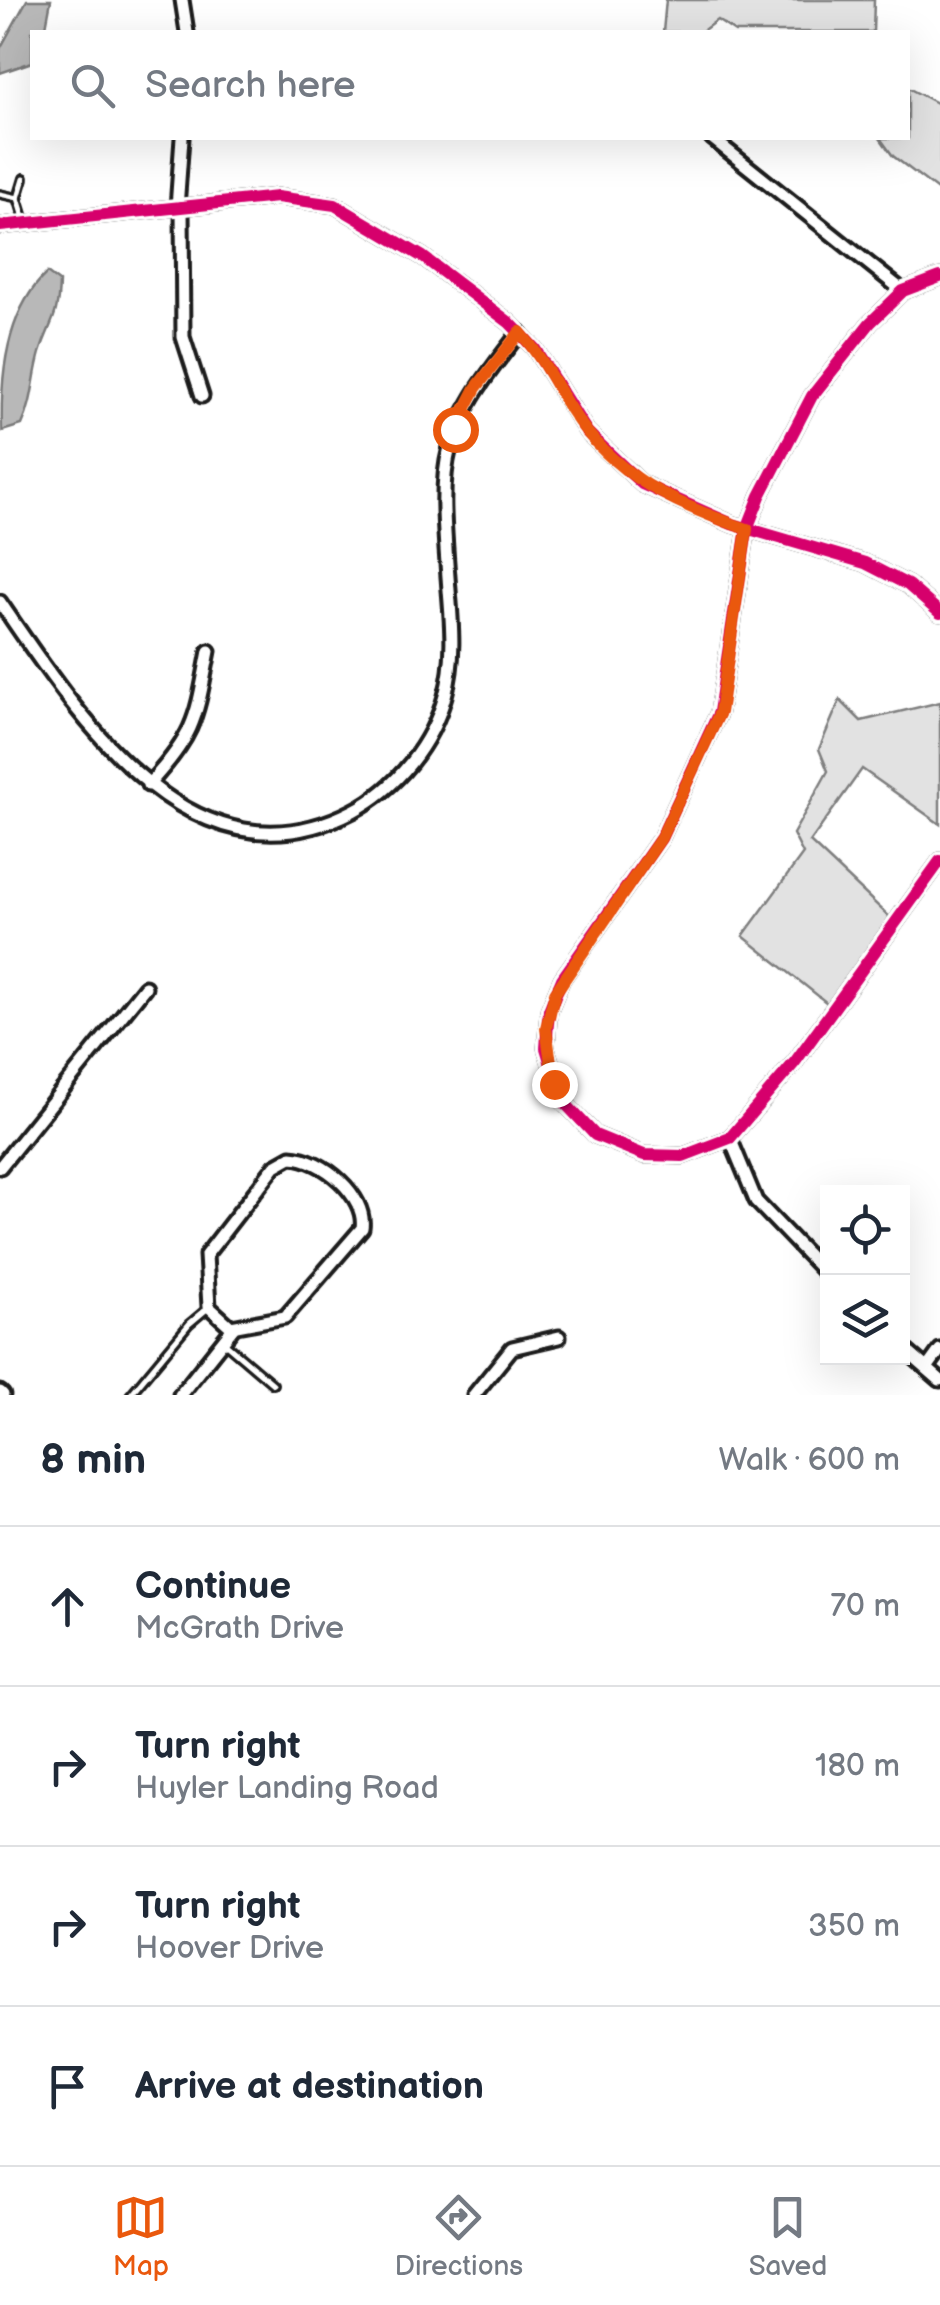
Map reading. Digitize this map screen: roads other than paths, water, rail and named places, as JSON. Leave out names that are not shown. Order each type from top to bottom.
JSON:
[{"type":"street","points":[[182,0],[188,30]]},
{"type":"street","points":[[182,140],[183,337],[202,396]]},
{"type":"street","points":[[714,140],[903,291]]},
{"type":"street","points":[[0,226],[277,197],[335,205],[423,257],[520,332],[548,368],[586,432],[622,468],[664,496],[747,529],[866,563],[908,584],[940,613]]},
{"type":"street","points":[[940,277],[903,291],[812,396],[747,529],[720,712],[661,838],[562,979],[546,1028],[548,1066],[562,1100],[584,1127],[610,1144],[644,1155],[683,1156],[730,1138],[795,1062],[940,861]]},
{"type":"street","points":[[0,602],[53,681],[108,748],[148,785],[196,813],[271,834],[317,826],[349,813],[379,794],[412,762],[436,722],[450,678],[452,631],[441,502],[447,453],[476,388],[520,332]]},
{"type":"street","points":[[148,785],[190,733],[202,696],[209,651]]},
{"type":"street","points":[[0,1168],[144,987]]},
{"type":"street","points":[[730,1138],[756,1201],[827,1275]]},
{"type":"street","points":[[180,1395],[234,1328],[274,1322],[292,1310],[358,1236],[364,1218],[354,1196],[302,1158],[275,1166],[210,1246],[204,1265],[208,1307],[234,1328]]},
{"type":"street","points":[[474,1395],[512,1348],[559,1337]]},
{"type":"street","points":[[927,1368],[940,1350]]},
{"type":"street","points":[[910,1353],[940,1380]]},
{"type":"lane","points":[[24,178],[18,198],[26,224]]},
{"type":"lane","points":[[0,194],[18,198]]},
{"type":"lane","points":[[130,1395],[208,1307]]},
{"type":"lane","points":[[223,1341],[273,1384]]}]
